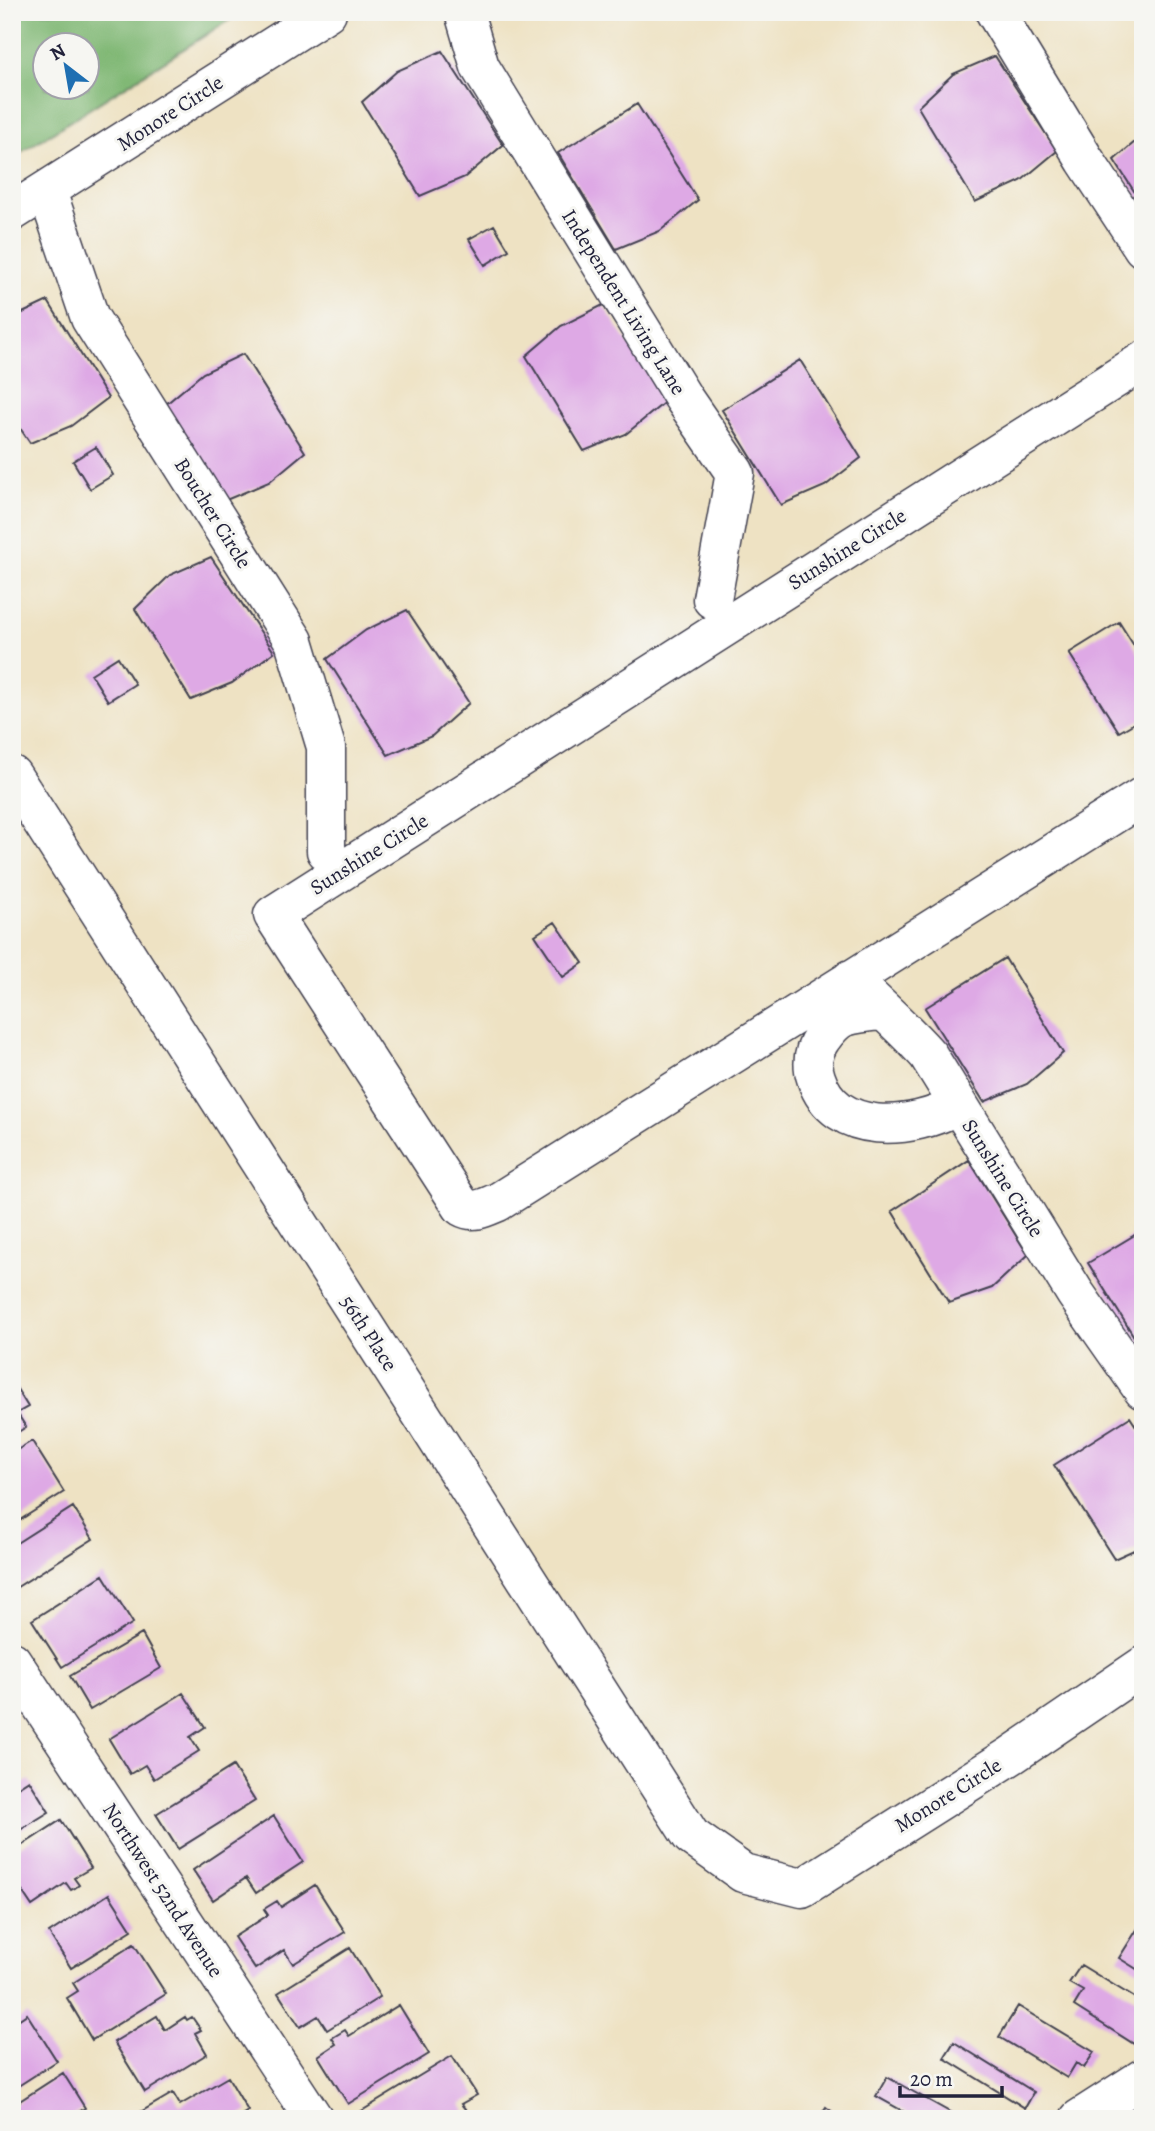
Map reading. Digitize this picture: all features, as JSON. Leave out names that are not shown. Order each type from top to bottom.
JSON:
[{"type":"street","name":"Monore Circle","points":[[12,212],[327,12]]},
{"type":"street","name":"Independent Living Lane","points":[[464,12],[480,67],[684,399],[735,473],[712,599]]},
{"type":"street","points":[[995,12],[1085,160],[1143,247]]},
{"type":"street","name":"Boucher Circle","points":[[47,191],[90,318],[294,642],[326,747],[326,850]]},
{"type":"street","name":"Sunshine Circle","points":[[1143,361],[273,915],[462,1207],[469,1211],[498,1202],[1143,796]]},
{"type":"street","name":"56th Place","points":[[12,775],[691,1836],[743,1873]]},
{"type":"street","name":"Sunshine Circle","points":[[851,979],[904,1028],[928,1055],[1075,1293],[1143,1390]]},
{"type":"street","points":[[882,1010],[842,1018],[829,1029],[814,1049],[813,1069],[819,1090],[833,1108],[848,1117],[869,1123],[904,1123],[939,1116],[958,1105]]},
{"type":"street","name":"Northwest 52nd Avenue","points":[[12,1661],[314,2119]]},
{"type":"street","name":"Monore Circle","points":[[743,1873],[802,1888],[1012,1755],[1143,1666]]},
{"type":"street","points":[[1079,2119],[1143,2078]]},
{"type":"green space","points":[[12,12],[242,12],[102,101],[102,32],[32,32],[32,102],[100,102],[12,158]]},
{"type":"building","points":[[442,51],[503,145],[465,177],[420,196],[362,102],[397,71]]},
{"type":"building","points":[[995,56],[1057,151],[1021,181],[975,202],[918,107],[953,74]]},
{"type":"building","points":[[637,104],[698,200],[660,231],[616,249],[558,153]]},
{"type":"building","points":[[1143,135],[1143,205],[1114,160]]},
{"type":"building","points":[[494,225],[509,250],[485,265],[469,239]]},
{"type":"building","points":[[48,301],[108,398],[71,426],[30,443],[12,416],[12,318]]},
{"type":"building","points":[[603,305],[666,401],[626,434],[584,451],[526,356],[561,326]]},
{"type":"building","points":[[243,354],[305,452],[269,482],[226,500],[165,405],[203,373]]},
{"type":"building","points":[[800,360],[861,458],[825,486],[781,505],[722,410]]},
{"type":"building","points":[[96,447],[113,475],[90,489],[73,461]]},
{"type":"building","points":[[211,557],[274,652],[232,683],[191,700],[135,609],[170,575]]},
{"type":"building","points":[[407,610],[469,703],[432,736],[388,755],[327,659],[366,630]]},
{"type":"building","points":[[1119,622],[1143,660],[1143,718],[1119,732],[1069,653]]},
{"type":"building","points":[[118,657],[135,684],[108,701],[91,674]]},
{"type":"building","points":[[555,922],[583,963],[563,977],[535,935]]},
{"type":"building","points":[[1005,958],[1063,1053],[1027,1084],[984,1102],[925,1008]]},
{"type":"building","points":[[969,1160],[1028,1255],[992,1288],[949,1303],[892,1211]]},
{"type":"building","points":[[1143,1230],[1143,1351],[1088,1263]]},
{"type":"building","points":[[12,1381],[28,1407],[17,1413],[26,1427],[12,1436]]},
{"type":"building","points":[[1130,1417],[1143,1437],[1143,1546],[1114,1559],[1054,1465]]},
{"type":"building","points":[[32,1441],[64,1492],[12,1525],[12,1453]]},
{"type":"building","points":[[73,1507],[93,1539],[14,1589],[12,1546]]},
{"type":"building","points":[[103,1575],[133,1623],[62,1667],[32,1620]]},
{"type":"building","points":[[142,1634],[161,1668],[90,1710],[70,1676]]},
{"type":"building","points":[[183,1693],[205,1727],[190,1737],[199,1751],[154,1779],[145,1765],[130,1774],[109,1739]]},
{"type":"building","points":[[233,1766],[255,1801],[178,1849],[156,1814]]},
{"type":"building","points":[[29,1780],[49,1812],[12,1835],[12,1791]]},
{"type":"building","points":[[274,1816],[303,1862],[256,1893],[246,1878],[213,1900],[193,1870]]},
{"type":"building","points":[[61,1820],[91,1868],[74,1878],[79,1885],[75,1888],[71,1890],[66,1883],[32,1906],[12,1876],[12,1852]]},
{"type":"building","points":[[315,1885],[345,1932],[293,1964],[284,1950],[255,1969],[234,1937],[268,1915],[264,1909],[277,1901],[281,1907]]},
{"type":"building","points":[[109,1894],[132,1930],[71,1968],[49,1933]]},
{"type":"building","points":[[1138,1928],[1143,1931],[1143,1973],[1119,1958]]},
{"type":"building","points":[[134,1944],[166,1994],[92,2040],[67,1998],[78,1991],[73,1983]]},
{"type":"building","points":[[350,1948],[380,1997],[327,2030],[318,2016],[300,2027],[278,1993]]},
{"type":"building","points":[[1081,1965],[1143,2003],[1143,2029],[1134,2044],[1074,2006],[1083,1991],[1069,1983]]},
{"type":"building","points":[[399,2005],[429,2054],[348,2104],[318,2056],[336,2044],[332,2038],[345,2030],[349,2036]]},
{"type":"building","points":[[1018,2006],[1094,2052],[1084,2068],[1076,2063],[1067,2078],[999,2037]]},
{"type":"building","points":[[27,2014],[57,2061],[12,2090],[12,2024]]},
{"type":"building","points":[[157,2016],[165,2030],[185,2017],[187,2020],[192,2017],[201,2030],[195,2033],[207,2054],[145,2092],[114,2042]]},
{"type":"building","points":[[954,2042],[1034,2092],[1025,2108],[944,2058]]},
{"type":"building","points":[[452,2056],[477,2095],[461,2104],[466,2110],[452,2119],[358,2119],[355,2115]]},
{"type":"building","points":[[63,2073],[85,2108],[67,2119],[12,2119],[12,2106]]},
{"type":"building","points":[[228,2077],[248,2111],[235,2119],[142,2119],[139,2113],[173,2093],[180,2105]]},
{"type":"building","points":[[887,2077],[962,2119],[917,2119],[876,2096]]},
{"type":"building","points":[[826,2107],[842,2119],[818,2119]]}]
